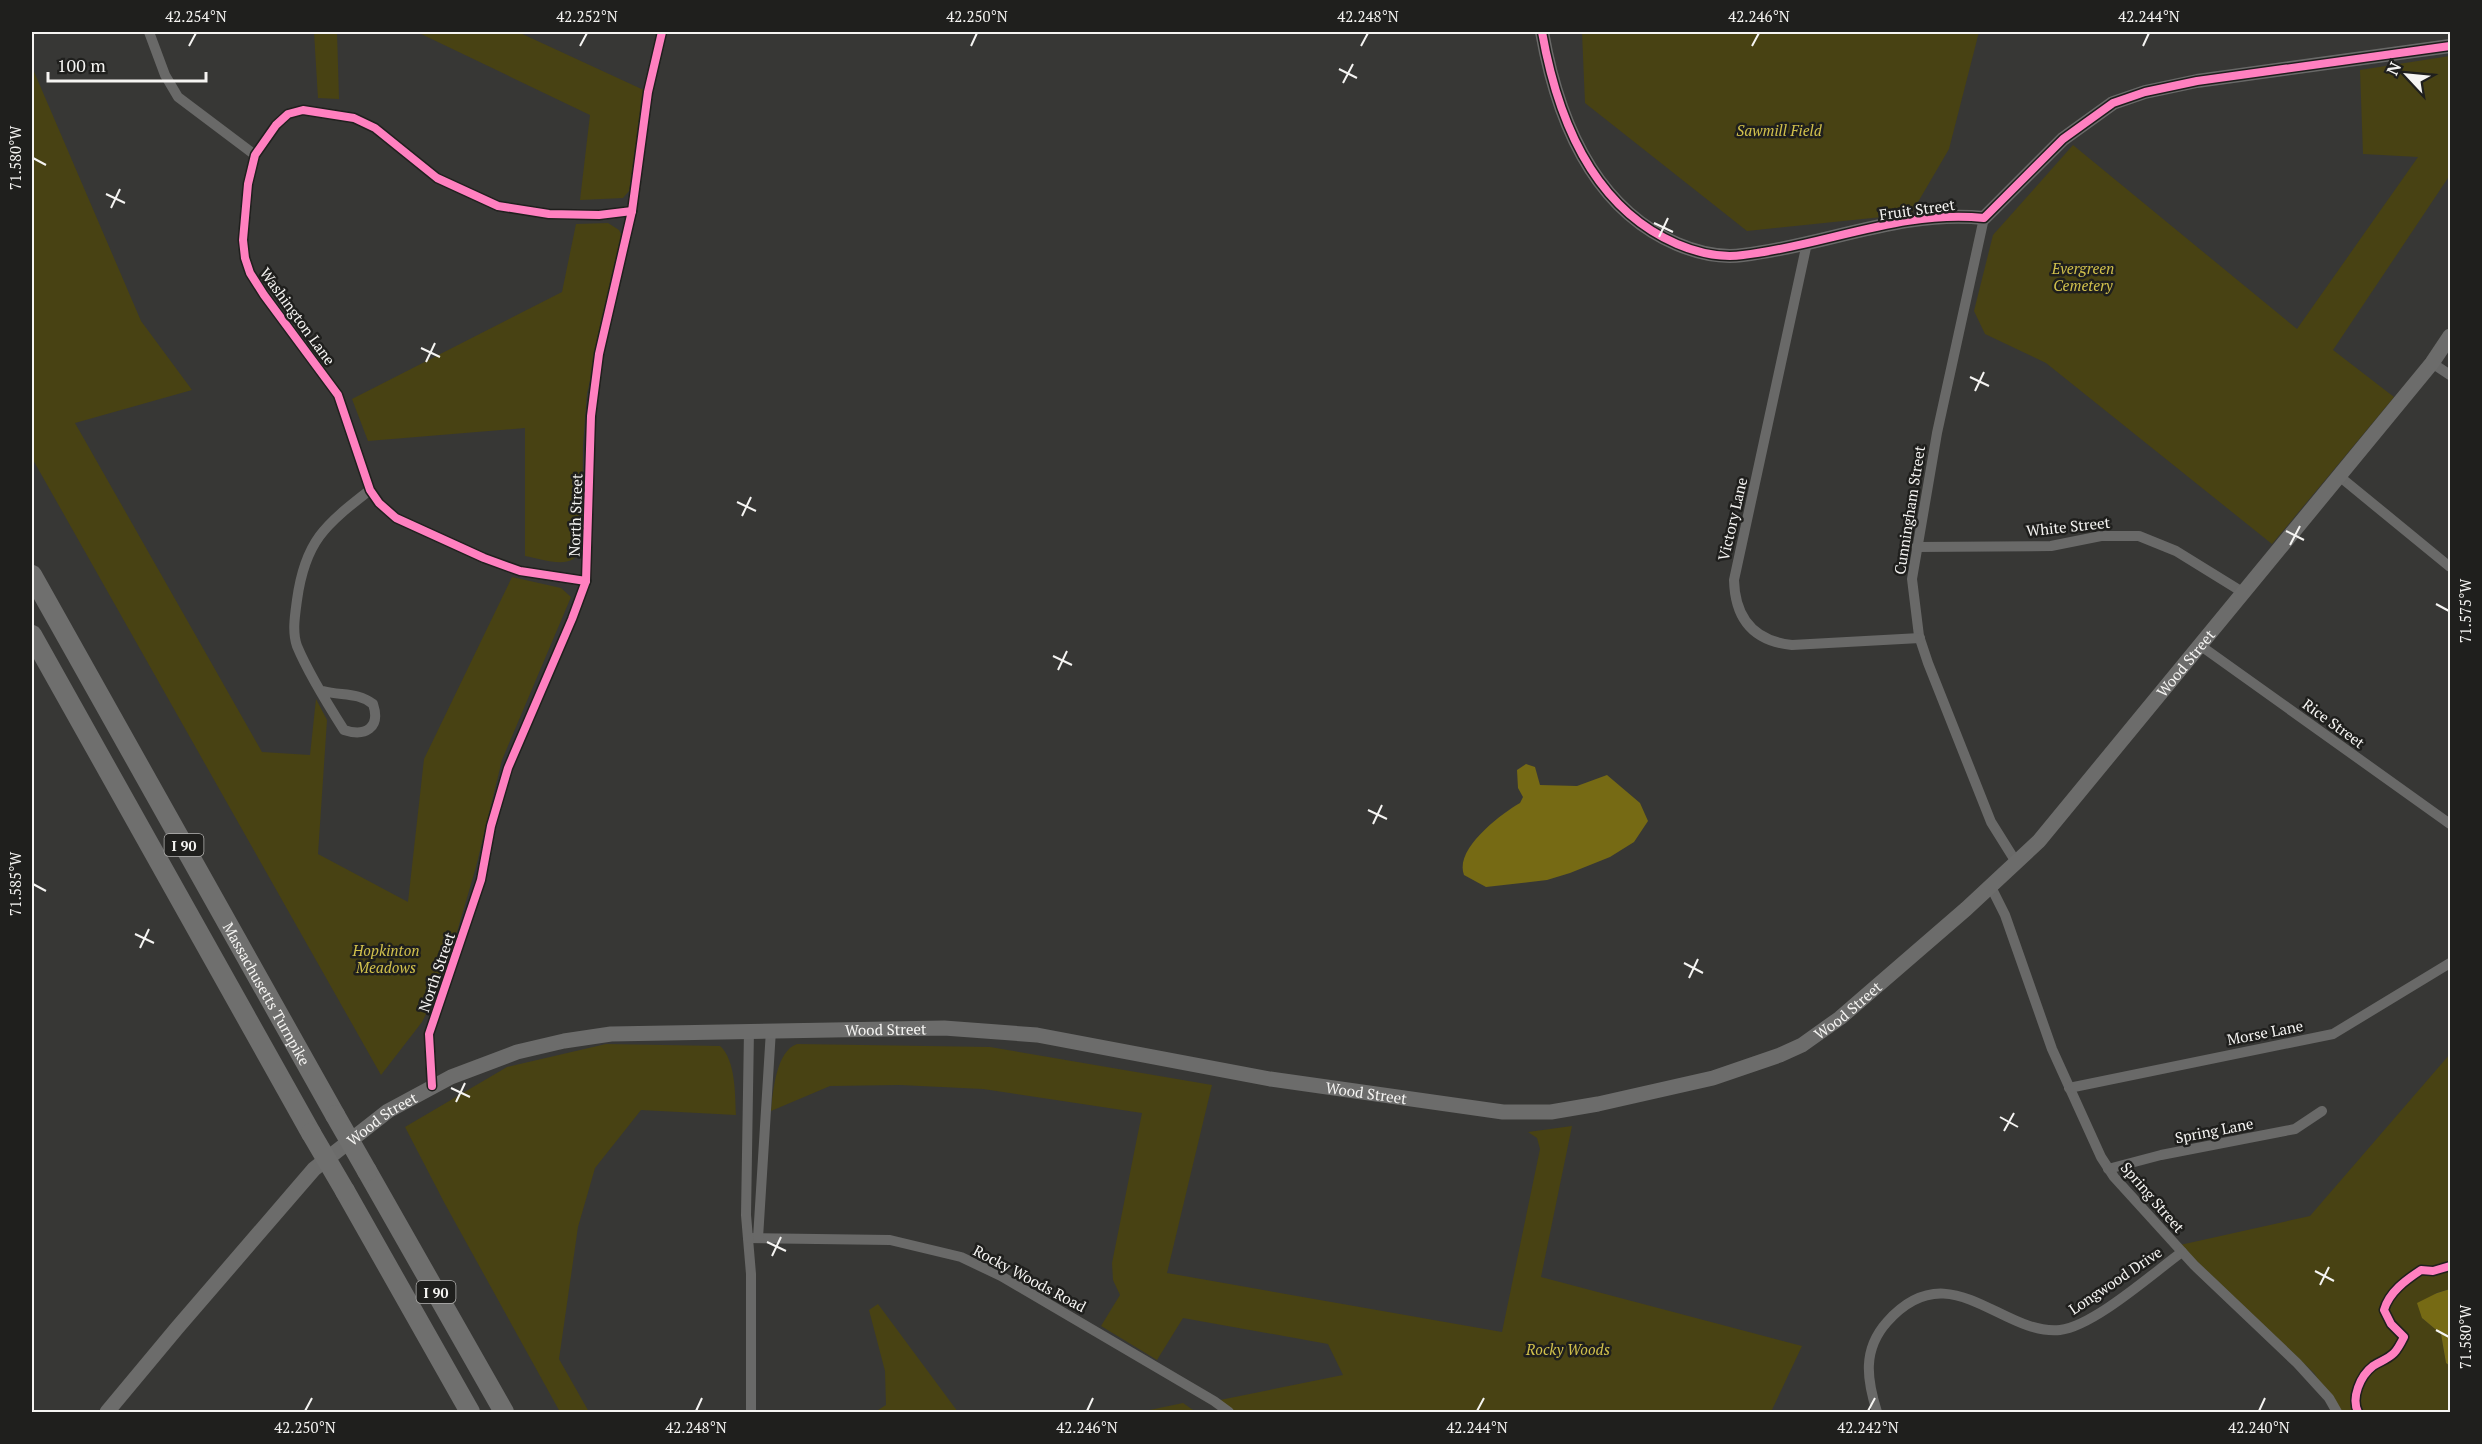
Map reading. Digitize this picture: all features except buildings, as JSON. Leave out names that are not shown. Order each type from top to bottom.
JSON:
[{"type":"highway","name":"Massachusetts Turnpike","points":[[32,574],[504,1413]]},
{"type":"highway","name":"Massachusetts Turnpike","points":[[32,635],[470,1413]]},
{"type":"main road","name":"Wood Street","points":[[108,1413],[184,1319],[314,1169],[388,1111],[432,1086],[495,1059],[564,1041],[634,1033],[748,1030],[944,1029],[1020,1033],[1270,1079],[1411,1101],[1480,1110],[1551,1112],[1713,1078],[1759,1064],[1802,1045],[1840,1017],[1991,887],[2066,809],[2432,363],[2451,336]]},
{"type":"street","points":[[149,32],[165,75],[178,97],[255,155]]},
{"type":"street","name":"North Street","points":[[432,1086],[429,1034],[481,880],[491,826],[508,768],[586,581],[591,416],[599,354],[632,211],[648,92],[662,32]]},
{"type":"street","name":"Fruit Street","points":[[1542,32],[1552,83],[1574,140],[1608,193],[1636,220],[1684,247],[1719,256],[1741,256],[1928,219],[1964,216],[1984,218]]},
{"type":"street","points":[[1984,218],[2063,139],[2113,103],[2145,92],[2197,81],[2451,46]]},
{"type":"street","name":"Washington Lane","points":[[586,581],[520,571],[484,558],[396,518],[379,503],[370,490],[338,395],[250,273],[243,240],[248,184],[255,155],[276,125],[288,114],[303,110],[354,118],[375,128],[437,178],[498,206],[549,214],[599,214],[632,211]]},
{"type":"street","name":"Cunningham Street","points":[[1984,218],[1937,433],[1916,548],[1912,594],[1920,638],[1991,822],[2016,862]]},
{"type":"street","name":"Victory Lane","points":[[1807,243],[1734,580],[1736,607],[1743,619],[1766,639],[1777,643],[1792,645],[1920,638]]},
{"type":"street","points":[[2432,363],[2451,375]]},
{"type":"street","points":[[2339,476],[2451,567]]},
{"type":"street","points":[[323,691],[336,695],[357,695],[373,704],[374,721],[368,730],[357,735],[344,730],[296,644],[294,621],[301,570],[313,545],[330,522],[370,490]]},
{"type":"street","name":"White Street","points":[[1916,548],[2051,546],[2101,536],[2139,536],[2176,550],[2244,593]]},
{"type":"street","name":"Rice Street","points":[[2201,646],[2451,824]]},
{"type":"street","name":"Spring Street","points":[[1991,887],[2005,915],[2031,994],[2069,1088],[2108,1169],[2182,1252],[2297,1363],[2329,1398],[2337,1413]]},
{"type":"street","name":"Morse Lane","points":[[2069,1088],[2333,1034],[2451,963]]},
{"type":"street","points":[[748,1030],[746,1215],[753,1238]]},
{"type":"street","points":[[751,1413],[751,1274],[771,1030]]},
{"type":"street","name":"Spring Lane","points":[[2108,1169],[2161,1155],[2295,1129],[2322,1111]]},
{"type":"street","name":"Rocky Woods Road","points":[[753,1238],[890,1240],[961,1257],[1002,1276],[1059,1309],[1214,1401],[1229,1413]]},
{"type":"street","name":"Longwood Drive","points":[[1876,1413],[1868,1373],[1870,1350],[1886,1323],[1911,1304],[1933,1296],[1957,1296],[1979,1302],[2037,1328],[2068,1329],[2089,1319],[2182,1252]]},
{"type":"green space","points":[[314,32],[337,32],[339,99],[318,98]]},
{"type":"green space","points":[[417,32],[518,32],[648,92],[629,191],[623,198],[580,200],[590,115]]},
{"type":"green space","name":"Sawmill Field","points":[[1582,32],[1979,32],[1949,149],[1911,214],[1747,231],[1585,103]]},
{"type":"green space","name":"Evergreen Cemetery","points":[[2450,56],[2450,175],[2333,350],[2394,397],[2272,544],[2046,363],[1985,334],[1974,311],[1993,235],[2073,145],[2297,329],[2418,157],[2363,154],[2360,70]]},
{"type":"green space","name":"Hopkinton Meadows","points":[[32,67],[141,321],[192,390],[75,423],[262,752],[310,755],[316,699],[327,720],[318,854],[408,902],[424,759],[512,577],[561,588],[571,597],[502,760],[476,867],[442,983],[422,1022],[381,1075],[32,458]]},
{"type":"green space","points":[[608,223],[619,230],[622,236],[587,394],[583,445],[582,548],[572,560],[565,562],[525,556],[525,428],[368,441],[352,399],[562,292],[576,224]]},
{"type":"green space","points":[[606,1044],[720,1046],[732,1069],[736,1115],[641,1110],[595,1168],[578,1227],[559,1359],[589,1412],[560,1412],[405,1127],[507,1067]]},
{"type":"green space","name":"Rocky Woods","points":[[797,1044],[990,1047],[1212,1085],[1167,1273],[1502,1332],[1540,1149],[1537,1138],[1528,1132],[1572,1126],[1541,1277],[1802,1346],[1771,1412],[1231,1412],[1220,1400],[1343,1375],[1328,1344],[1183,1318],[1157,1360],[1101,1326],[1120,1295],[1113,1280],[1112,1263],[1142,1113],[983,1089],[900,1085],[830,1086],[771,1111],[780,1063],[790,1048]]},
{"type":"green space","points":[[2450,1054],[2450,1289],[2436,1293],[2422,1318],[2441,1334],[2446,1363],[2450,1366],[2450,1412],[2339,1412],[2314,1373],[2180,1245],[2310,1216]]},
{"type":"green space","points":[[878,1304],[958,1412],[875,1412],[886,1405],[885,1371],[869,1310]]},
{"type":"green space","points":[[1183,1403],[1196,1412],[1140,1412]]},
{"type":"shaded area","points":[[1526,764],[1535,767],[1540,785],[1577,786],[1607,775],[1640,803],[1648,821],[1634,842],[1610,857],[1547,880],[1486,887],[1464,875],[1463,865],[1466,854],[1481,833],[1520,803],[1523,797],[1518,788],[1517,770]]},
{"type":"shaded area","points":[[2450,1289],[2450,1366],[2446,1363],[2441,1334],[2422,1318],[2417,1303]]},
{"type":"cycle path","points":[[432,1086],[429,1034],[481,880],[491,826],[508,768],[586,581],[591,416],[599,354],[632,211],[648,92],[662,32]]},
{"type":"cycle path","points":[[1542,32],[1557,96],[1583,156],[1600,183],[1622,207],[1647,228],[1685,247],[1726,256],[1773,250],[1893,223],[1954,217],[1984,218],[2063,139],[2113,103],[2145,92],[2197,81],[2450,46]]},
{"type":"cycle path","points":[[586,581],[520,571],[484,558],[396,518],[379,503],[370,490],[338,395],[250,273],[243,240],[248,184],[255,155],[276,125],[288,114],[303,110],[354,118],[375,128],[437,178],[498,206],[549,214],[599,215],[632,211]]},
{"type":"cycle path","points":[[2358,1412],[2356,1394],[2364,1375],[2373,1366],[2394,1353],[2404,1337],[2391,1324],[2384,1310],[2386,1304],[2404,1282],[2421,1270],[2433,1271],[2450,1266]]}]
